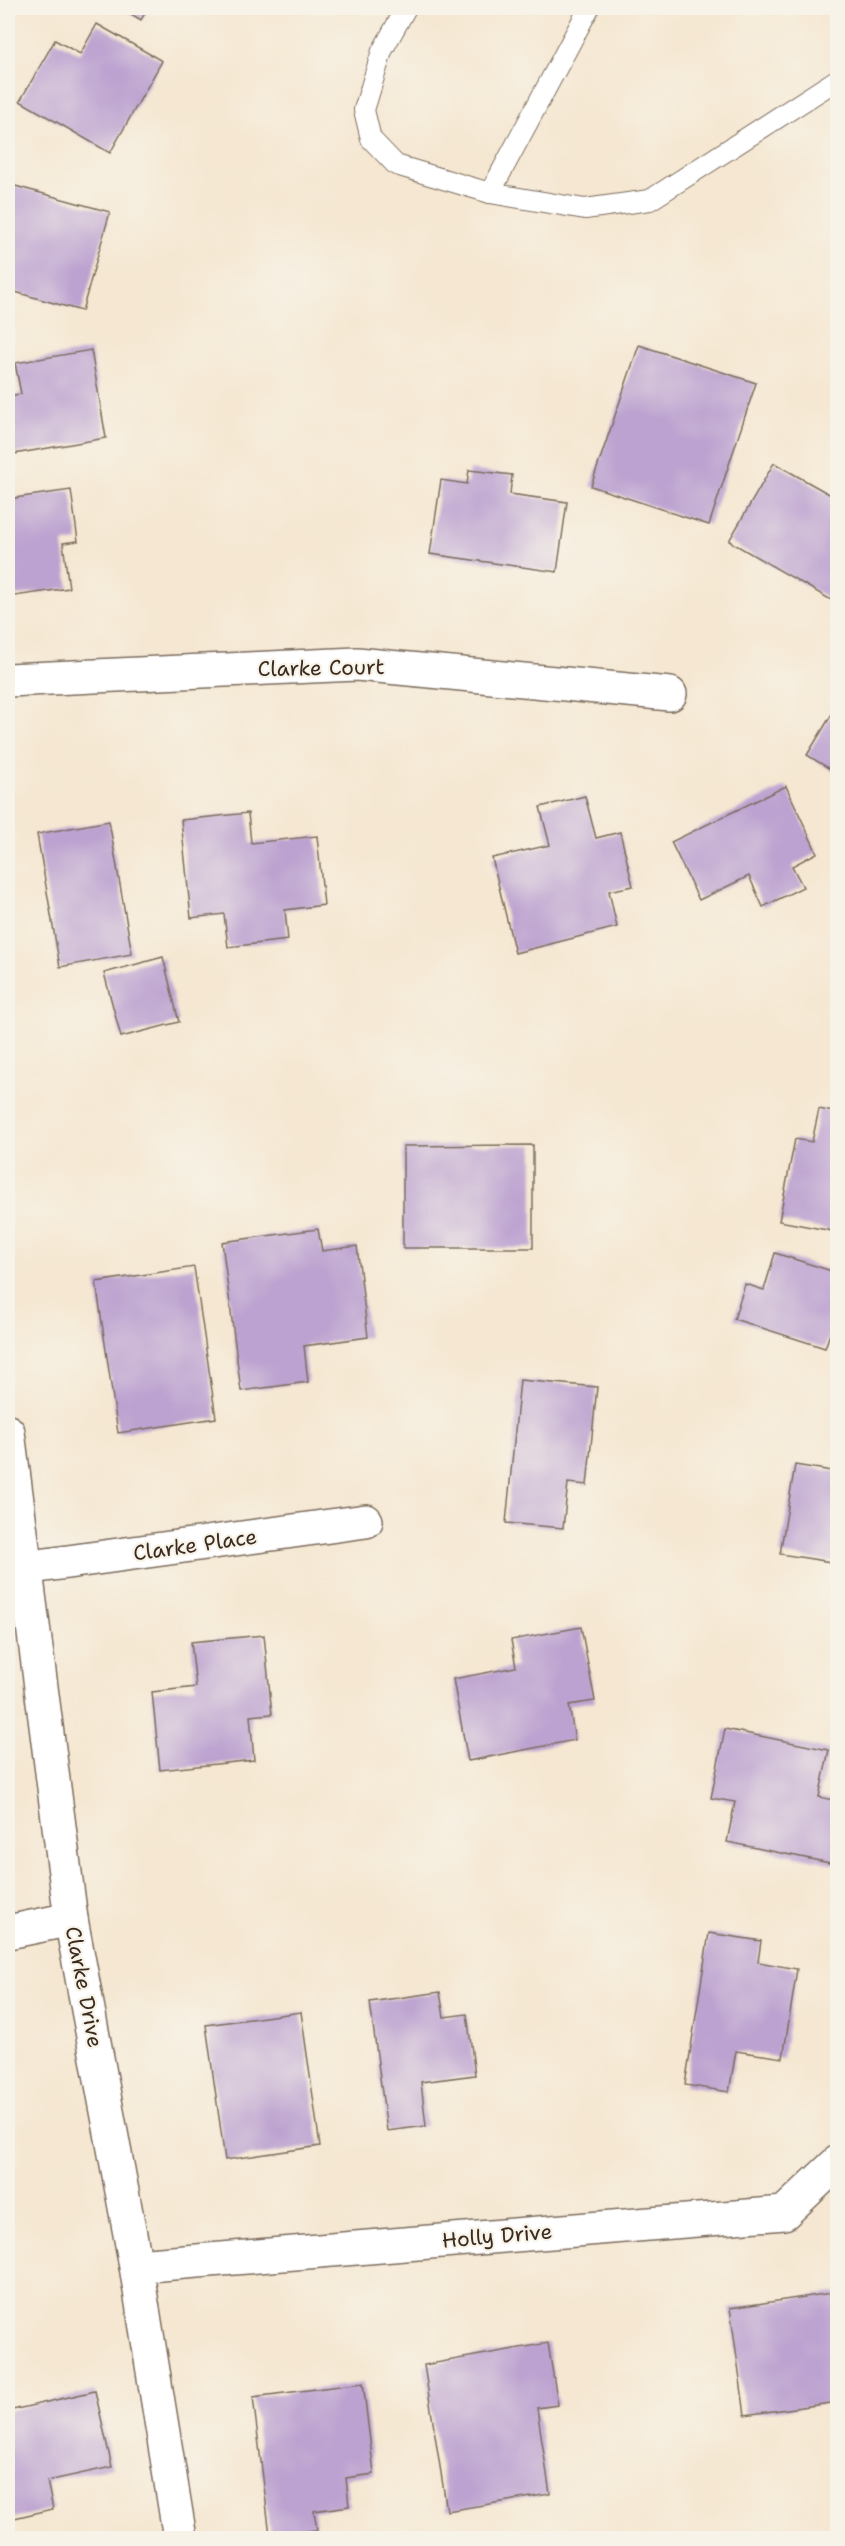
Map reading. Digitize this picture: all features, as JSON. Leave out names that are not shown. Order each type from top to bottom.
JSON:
[{"type":"street","name":"Clarke Court","points":[[8,680],[357,664],[670,694]]},
{"type":"street","name":"Clarke Drive","points":[[8,1432],[71,1919],[136,2266],[180,2538]]},
{"type":"street","name":"Clarke Place","points":[[24,1569],[366,1521]]},
{"type":"street","points":[[8,1932],[71,1919]]},
{"type":"street","name":"Holly Drive","points":[[136,2266],[784,2213],[837,2162]]},
{"type":"lane","points":[[406,8],[382,51],[364,110],[370,139],[396,165],[490,193],[585,209],[650,200],[837,79]]},
{"type":"lane","points":[[490,193],[589,8]]},
{"type":"building","points":[[121,8],[148,8],[141,20]]},
{"type":"building","points":[[97,24],[162,61],[110,153],[20,101],[55,40],[80,54]]},
{"type":"building","points":[[8,184],[110,212],[82,311],[8,290]]},
{"type":"building","points":[[639,345],[756,383],[709,525],[591,486]]},
{"type":"building","points":[[91,350],[106,438],[8,455],[8,396],[21,394],[15,363]]},
{"type":"building","points":[[774,463],[838,499],[838,604],[729,541]]},
{"type":"building","points":[[469,470],[512,475],[510,494],[567,502],[557,572],[430,554],[441,480],[467,484]]},
{"type":"building","points":[[71,490],[78,541],[63,543],[69,588],[8,597],[8,499]]},
{"type":"building","points":[[838,704],[838,774],[807,755]]},
{"type":"building","points":[[786,786],[817,853],[792,866],[803,887],[763,907],[749,876],[699,900],[671,842]]},
{"type":"building","points":[[585,796],[596,838],[620,832],[633,886],[609,891],[617,927],[515,953],[492,858],[550,845],[540,807]]},
{"type":"building","points":[[248,813],[251,843],[317,836],[324,905],[285,910],[288,940],[228,947],[224,914],[191,918],[181,820]]},
{"type":"building","points":[[109,821],[132,954],[60,967],[37,834]]},
{"type":"building","points":[[163,957],[179,1022],[121,1037],[104,973]]},
{"type":"building","points":[[819,1109],[838,1113],[838,1232],[779,1221],[795,1139],[812,1142]]},
{"type":"building","points":[[533,1145],[533,1248],[403,1248],[403,1146]]},
{"type":"building","points":[[318,1229],[322,1251],[357,1246],[368,1337],[304,1346],[308,1382],[241,1391],[222,1242]]},
{"type":"building","points":[[775,1253],[838,1273],[838,1311],[825,1348],[734,1319],[745,1284],[764,1290]]},
{"type":"building","points":[[194,1267],[216,1418],[118,1433],[96,1282]]},
{"type":"building","points":[[520,1380],[597,1387],[587,1485],[568,1483],[563,1528],[506,1523]]},
{"type":"building","points":[[795,1465],[838,1472],[838,1563],[780,1554]]},
{"type":"building","points":[[581,1627],[595,1701],[569,1705],[575,1740],[468,1761],[453,1679],[516,1667],[511,1640]]},
{"type":"building","points":[[264,1635],[272,1714],[250,1716],[254,1760],[160,1770],[152,1692],[196,1687],[191,1642]]},
{"type":"building","points":[[725,1729],[829,1750],[819,1797],[838,1801],[838,1853],[835,1864],[727,1842],[735,1802],[711,1798]]},
{"type":"building","points":[[709,1933],[761,1941],[758,1962],[797,1969],[783,2058],[736,2051],[729,2092],[685,2085]]},
{"type":"building","points":[[440,1992],[444,2017],[467,2014],[475,2075],[421,2082],[426,2126],[387,2131],[370,2002]]},
{"type":"building","points":[[301,2012],[320,2146],[225,2160],[206,2025]]},
{"type":"building","points":[[838,2292],[838,2402],[745,2415],[730,2308]]},
{"type":"building","points":[[548,2343],[558,2405],[537,2408],[550,2494],[447,2511],[424,2365]]},
{"type":"building","points":[[363,2383],[374,2474],[346,2478],[349,2506],[314,2511],[317,2530],[270,2535],[253,2397]]},
{"type":"building","points":[[95,2391],[112,2467],[47,2481],[53,2509],[10,2519],[8,2509],[8,2411]]}]
